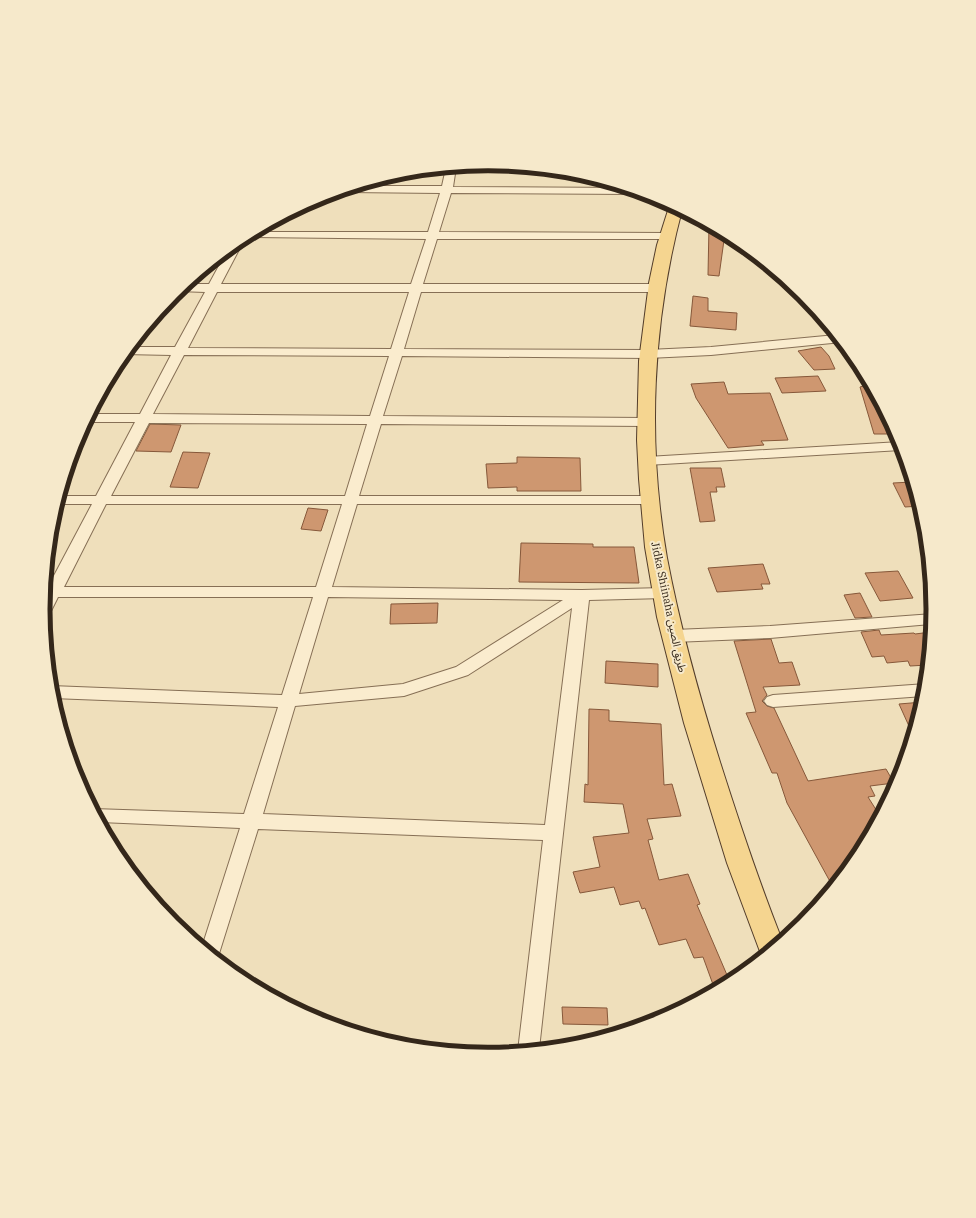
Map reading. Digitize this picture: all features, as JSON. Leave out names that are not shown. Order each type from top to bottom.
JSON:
[{"type":"main road","name":"Jidka Shiinaha طريق الصين","points":[[674,212],[656,288],[645,394],[647,461],[658,563],[680,667],[700,736],[751,898],[770,944]]},
{"type":"street","points":[[212,948],[433,235],[447,189],[450,173]]},
{"type":"street","points":[[364,189],[618,191]]},
{"type":"street","points":[[261,235],[667,236]]},
{"type":"street","points":[[51,589],[101,501],[230,256]]},
{"type":"street","points":[[190,288],[656,288]]},
{"type":"street","points":[[135,351],[648,354],[711,351],[833,340]]},
{"type":"street","points":[[94,418],[646,422]]},
{"type":"street","points":[[647,461],[895,446]]},
{"type":"street","points":[[64,500],[650,500]]},
{"type":"street","points":[[51,592],[322,592],[582,595],[664,594]]},
{"type":"street","points":[[58,692],[288,701],[404,690],[462,671],[582,595]]},
{"type":"street","points":[[529,1045],[582,595]]},
{"type":"street","points":[[674,636],[770,632],[926,620]]},
{"type":"street","points":[[773,701],[919,690]]},
{"type":"street","points":[[102,815],[554,833]]},
{"type":"building","points":[[709,231],[724,241],[719,276],[708,275]]},
{"type":"building","points":[[693,296],[708,298],[708,311],[737,313],[736,330],[690,326]]},
{"type":"building","points":[[821,347],[829,356],[835,369],[814,370],[798,351]]},
{"type":"building","points":[[818,376],[826,391],[782,393],[775,378]]},
{"type":"building","points":[[724,382],[728,394],[770,393],[788,440],[761,441],[764,445],[728,448],[696,398],[691,384]]},
{"type":"building","points":[[864,386],[890,434],[874,434],[860,387]]},
{"type":"building","points":[[150,424],[181,425],[171,452],[136,451]]},
{"type":"building","points":[[183,452],[210,453],[198,488],[170,487]]},
{"type":"building","points":[[517,457],[580,458],[581,491],[517,491],[517,487],[488,488],[486,464],[517,463]]},
{"type":"building","points":[[690,468],[721,468],[725,487],[716,487],[717,492],[710,492],[715,521],[700,522]]},
{"type":"building","points":[[907,482],[914,506],[905,507],[893,483]]},
{"type":"building","points":[[308,508],[328,510],[321,531],[301,529]]},
{"type":"building","points":[[521,543],[593,544],[593,547],[634,547],[639,583],[519,582]]},
{"type":"building","points":[[763,564],[770,584],[761,584],[763,589],[717,592],[708,568]]},
{"type":"building","points":[[898,571],[913,598],[880,601],[865,573]]},
{"type":"building","points":[[860,593],[872,617],[855,618],[844,595]]},
{"type":"building","points":[[438,603],[437,623],[390,624],[391,604]]},
{"type":"building","points":[[879,630],[881,635],[925,633],[922,665],[910,666],[908,661],[887,663],[884,656],[872,657],[861,632]]},
{"type":"building","points":[[771,639],[779,663],[792,662],[800,685],[763,687],[767,695],[762,701],[767,706],[774,708],[808,781],[886,769],[892,779],[890,784],[870,786],[875,796],[868,797],[877,811],[852,852],[830,882],[787,803],[777,773],[772,773],[746,713],[756,712],[734,641]]},
{"type":"building","points":[[606,661],[658,664],[658,687],[605,683]]},
{"type":"building","points":[[916,703],[910,727],[899,704]]},
{"type":"building","points":[[589,709],[609,710],[609,721],[661,724],[664,785],[672,784],[681,816],[647,819],[653,839],[648,840],[659,880],[688,874],[700,904],[697,905],[727,975],[713,984],[703,957],[694,958],[686,939],[659,945],[645,908],[642,909],[639,901],[620,905],[614,887],[580,893],[573,872],[600,867],[593,837],[629,833],[623,804],[584,802],[585,784],[588,785]]},
{"type":"building","points":[[562,1007],[607,1008],[608,1025],[563,1024]]}]
